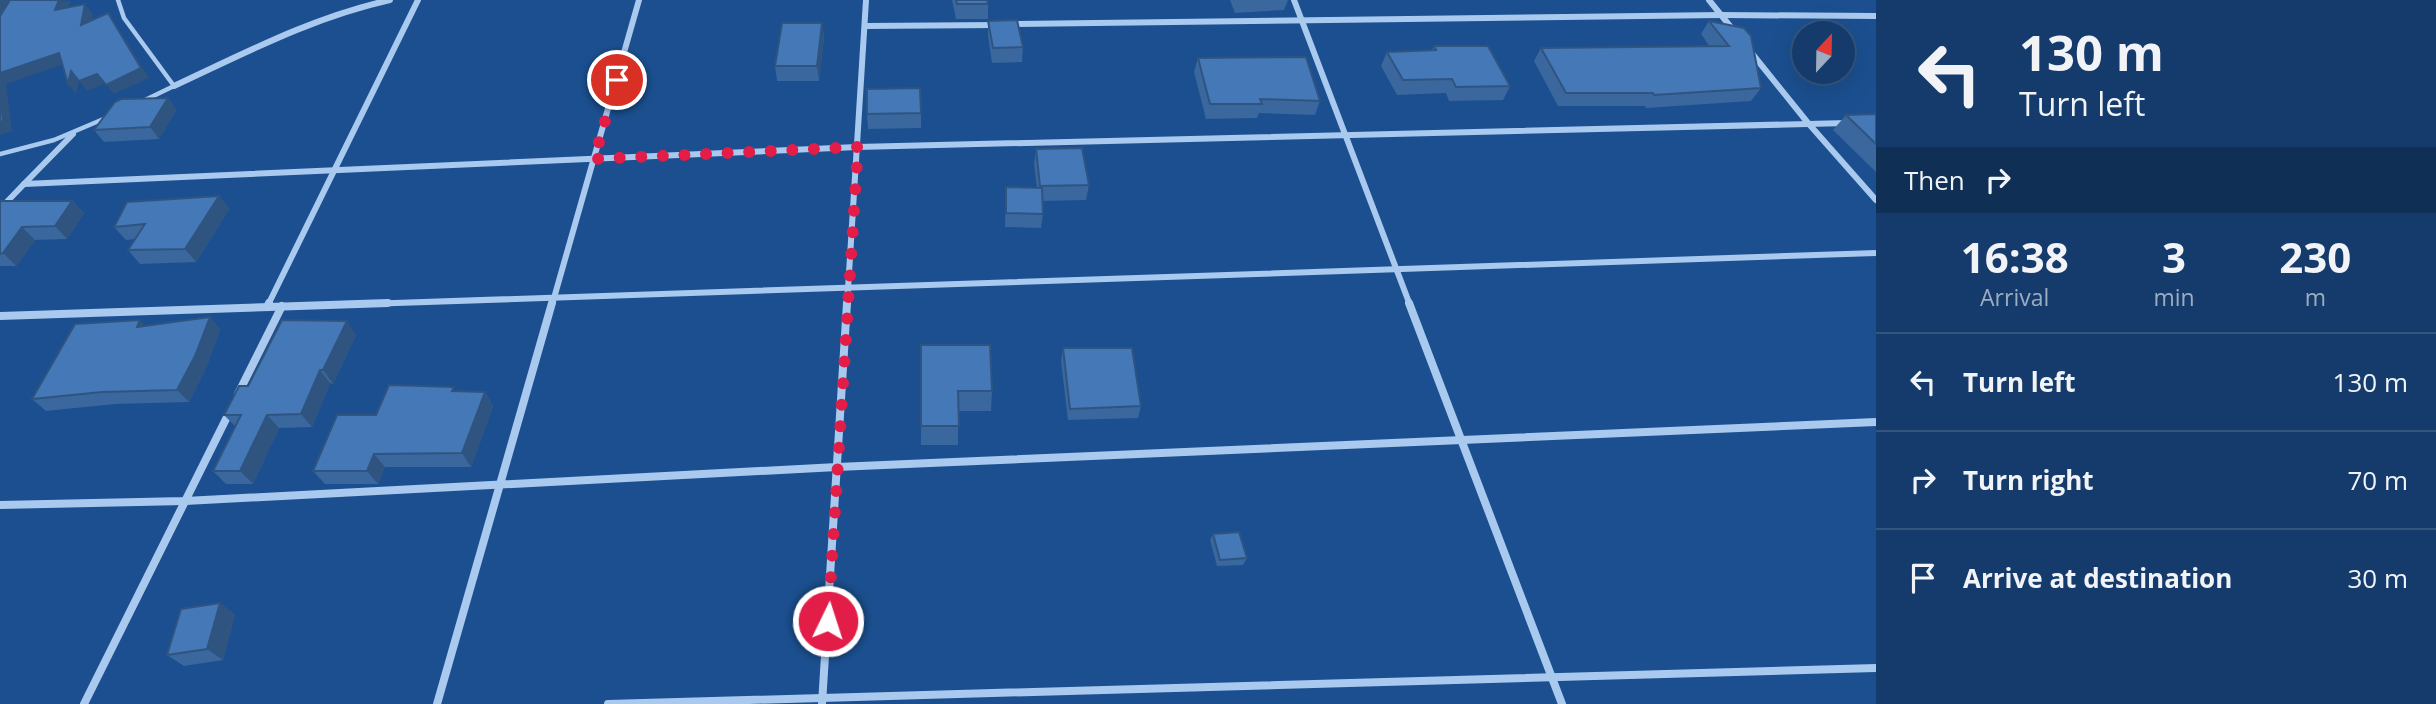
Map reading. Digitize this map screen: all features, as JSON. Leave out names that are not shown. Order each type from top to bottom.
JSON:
[{"type":"street","points":[[174,86],[318,21],[367,4],[390,0]]},
{"type":"street","points":[[267,307],[418,0]]},
{"type":"street","points":[[437,704],[639,0]]},
{"type":"street","points":[[823,701],[866,0]]},
{"type":"street","points":[[1294,0],[1562,704]]},
{"type":"street","points":[[1709,0],[1738,36]]},
{"type":"street","points":[[865,26],[1721,15],[1876,16]]},
{"type":"street","points":[[1747,47],[1808,123],[1876,200]]},
{"type":"street","points":[[24,184],[858,147],[1849,123]]},
{"type":"street","points":[[0,209],[74,134]]},
{"type":"street","points":[[0,316],[1876,253]]},
{"type":"street","points":[[84,704],[282,306]]},
{"type":"street","points":[[0,505],[185,501],[837,467],[1876,422]]},
{"type":"street","points":[[608,704],[823,701],[1876,668]]},
{"type":"lane","points":[[118,0],[124,18],[174,86],[136,104]]},
{"type":"lane","points":[[0,154],[74,134],[111,116]]},
{"type":"building","points":[[10,0],[59,0],[55,10],[85,4],[81,25],[108,13],[141,68],[106,85],[97,74],[79,81],[71,71],[68,84],[59,53],[0,73],[0,16]]},
{"type":"building","points":[[956,0],[987,0],[988,4],[957,4]]},
{"type":"building","points":[[1017,20],[1023,47],[993,48],[988,21]]},
{"type":"building","points":[[1709,21],[1744,28],[1751,36],[1761,88],[1654,95],[1566,93],[1541,48],[1729,46]]},
{"type":"building","points":[[782,23],[822,23],[817,66],[775,66]]},
{"type":"building","points":[[1434,46],[1488,46],[1510,86],[1456,87],[1452,79],[1403,80],[1387,52],[1436,50]]},
{"type":"building","points":[[1306,57],[1320,101],[1260,99],[1262,104],[1210,104],[1198,58]]},
{"type":"building","points":[[920,88],[921,113],[867,114],[867,89]]},
{"type":"building","points":[[0,94],[3,121],[0,122]]},
{"type":"building","points":[[168,98],[150,127],[94,130],[115,102],[121,99]]},
{"type":"building","points":[[1876,114],[1876,144],[1846,115]]},
{"type":"building","points":[[1082,148],[1089,185],[1040,186],[1036,149]]},
{"type":"building","points":[[1006,187],[1042,188],[1043,214],[1006,213]]},
{"type":"building","points":[[219,196],[185,249],[128,250],[145,224],[114,227],[127,202]]},
{"type":"building","points":[[0,201],[72,201],[55,226],[22,227],[0,254]]},
{"type":"building","points":[[210,317],[195,356],[177,390],[102,392],[32,399],[75,324],[140,320],[137,327]]},
{"type":"building","points":[[282,320],[347,321],[323,370],[320,370],[301,414],[267,415],[240,471],[213,471],[241,415],[224,415],[239,386],[248,386]]},
{"type":"building","points":[[921,345],[990,345],[992,391],[958,391],[959,426],[921,426]]},
{"type":"building","points":[[1063,348],[1132,348],[1141,406],[1070,409]]},
{"type":"building","points":[[389,385],[454,387],[452,391],[485,392],[462,453],[374,454],[367,471],[313,471],[337,415],[376,415]]},
{"type":"building","points":[[1239,532],[1247,558],[1220,560],[1213,534]]},
{"type":"building","points":[[220,603],[207,649],[167,655],[181,609]]},
{"type":"route","points":[[617,80],[594,159],[858,147],[828,621]]}]
